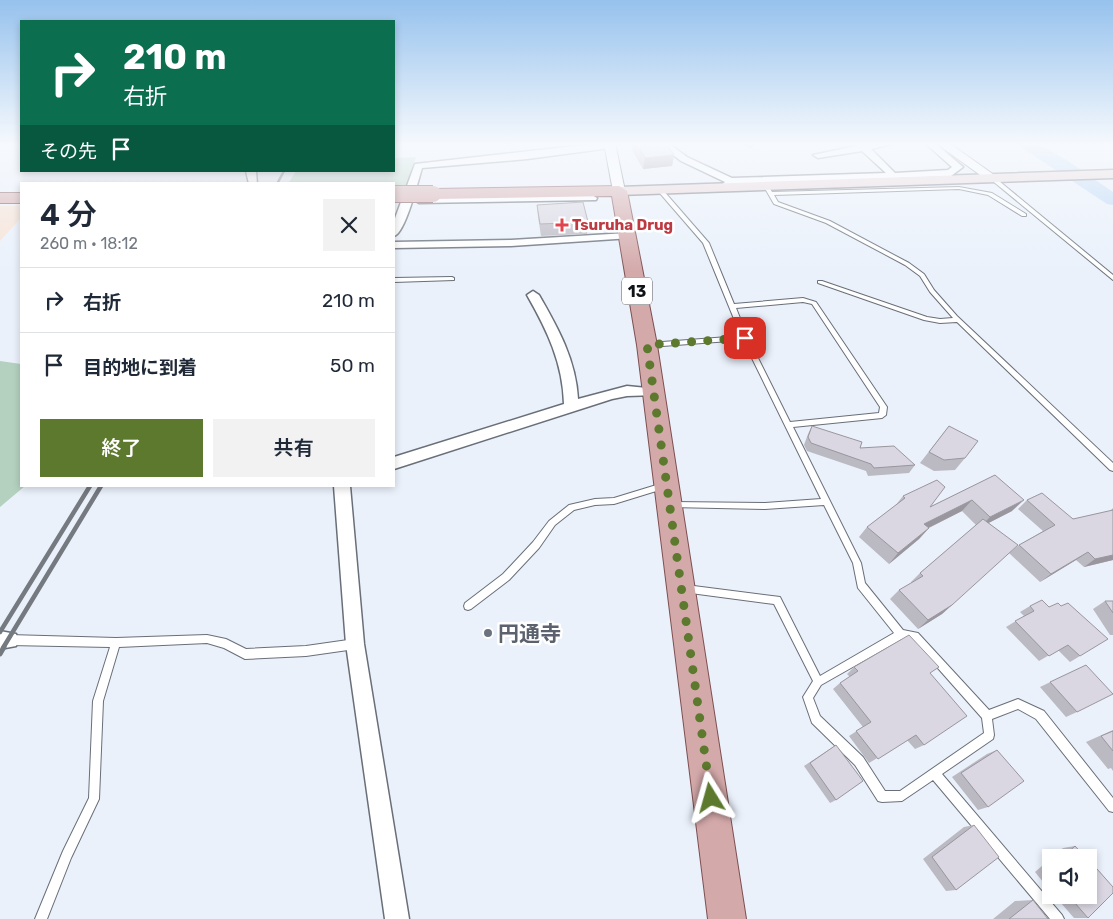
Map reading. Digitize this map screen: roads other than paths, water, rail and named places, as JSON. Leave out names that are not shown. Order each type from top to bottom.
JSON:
[{"type":"main road","points":[[401,197],[432,194],[660,190],[707,186]]},
{"type":"main road","points":[[741,186],[768,190],[840,186]]},
{"type":"main road","name":"13","points":[[619,191],[647,345],[652,392],[727,919]]},
{"type":"main road","points":[[0,198],[20,198]]},
{"type":"street","points":[[395,229],[401,197],[407,186]]},
{"type":"street","points":[[618,186],[619,191]]},
{"type":"street","points":[[401,197],[592,198]]},
{"type":"street","points":[[395,244],[511,243],[627,236]]},
{"type":"street","points":[[533,295],[550,324],[567,363],[571,382],[571,407]]},
{"type":"street","points":[[395,463],[627,391],[652,392]]},
{"type":"street","points":[[342,487],[355,644],[397,919]]},
{"type":"lane","points":[[1007,186],[1113,278]]},
{"type":"lane","points":[[768,190],[959,188],[990,194],[1024,215]]},
{"type":"lane","points":[[660,190],[706,243],[745,338],[857,563],[861,585],[901,634]]},
{"type":"lane","points":[[768,190],[776,203],[828,222],[907,264],[922,275],[932,291],[959,320],[1113,468]]},
{"type":"lane","points":[[395,280],[452,279]]},
{"type":"lane","points":[[820,282],[926,319],[940,321],[959,320]]},
{"type":"lane","points":[[732,306],[804,300],[814,303],[884,407],[882,416],[788,425]]},
{"type":"lane","points":[[647,345],[745,338]]},
{"type":"lane","points":[[468,606],[506,577],[536,545],[552,522],[572,507],[595,502],[667,495],[765,506],[827,502]]},
{"type":"lane","points":[[681,588],[777,600],[818,682]]},
{"type":"lane","points":[[901,634],[915,636],[986,716],[989,735],[902,796],[882,797],[858,761],[816,720],[808,696],[818,682],[901,634]]},
{"type":"lane","points":[[4,640],[116,644],[207,639],[226,644],[245,654],[306,651],[355,644]]},
{"type":"lane","points":[[41,919],[67,855],[94,798],[98,701],[116,644]]},
{"type":"lane","points":[[986,716],[1018,704],[1040,715],[1113,807]]},
{"type":"lane","points":[[934,773],[1058,919]]},
{"type":"waterway","points":[[1092,186],[1113,200]]},
{"type":"railway","points":[[0,632],[89,487]]},
{"type":"railway","points":[[3,648],[100,487]]},
{"type":"railway","points":[[0,654],[4,647]]},
{"type":"place","name":"Tsuruha Drug","points":[[562,225]]},
{"type":"place","name":"円通寺","points":[[488,633]]}]
